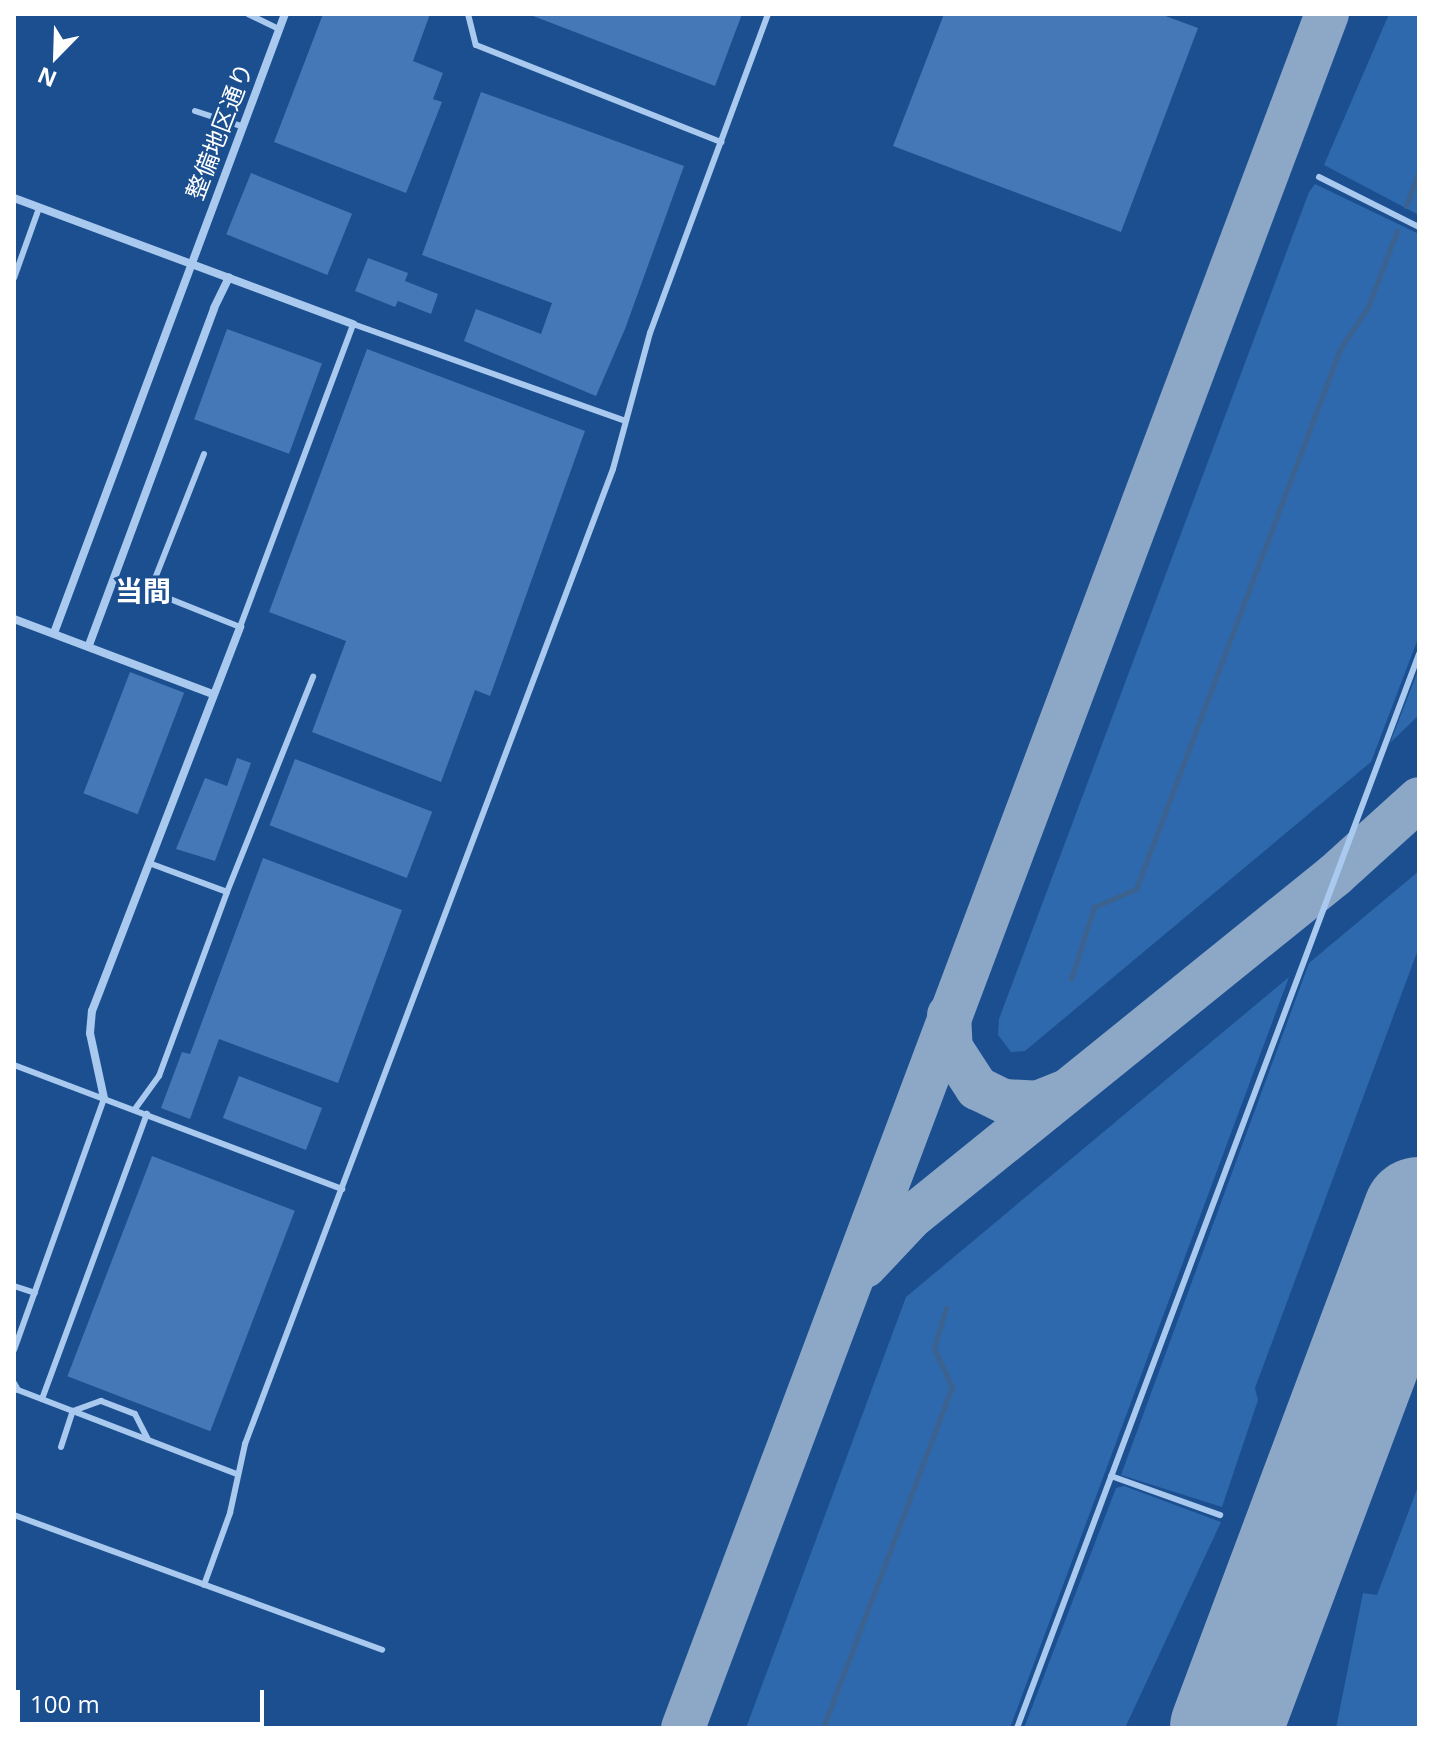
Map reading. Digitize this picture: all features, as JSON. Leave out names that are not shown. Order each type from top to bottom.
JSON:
[{"type":"street","name":"整備地区通り","points":[[54,633],[285,14]]},
{"type":"street","points":[[14,198],[353,324]]},
{"type":"street","points":[[89,645],[229,277]]},
{"type":"street","points":[[14,619],[213,694]]},
{"type":"street","points":[[104,1098],[90,1033],[92,1011],[240,627]]},
{"type":"lane","points":[[248,14],[279,29]]},
{"type":"lane","points":[[468,14],[476,45],[721,142]]},
{"type":"lane","points":[[204,1585],[230,1513],[237,1474],[613,469],[650,333],[768,14]]},
{"type":"lane","points":[[195,111],[241,126]]},
{"type":"lane","points":[[1319,177],[1419,227]]},
{"type":"lane","points":[[14,278],[39,208]]},
{"type":"lane","points":[[204,454],[150,591],[240,627],[353,324],[625,421]]},
{"type":"lane","points":[[1017,1728],[1419,654]]},
{"type":"lane","points":[[135,1109],[159,1076],[227,892],[313,677]]},
{"type":"lane","points":[[149,863],[227,892]]},
{"type":"lane","points":[[14,1065],[342,1189]]},
{"type":"lane","points":[[14,1350],[104,1098]]},
{"type":"lane","points":[[42,1399],[147,1114]]},
{"type":"lane","points":[[14,1286],[35,1293]]},
{"type":"lane","points":[[14,1383],[18,1390],[237,1474]]},
{"type":"lane","points":[[73,1411],[101,1401],[135,1414],[148,1441]]},
{"type":"lane","points":[[61,1447],[73,1411]]},
{"type":"lane","points":[[1111,1476],[1220,1515]]},
{"type":"lane","points":[[14,1515],[382,1650]]},
{"type":"lane","points":[[14,1723],[28,1728]]},
{"type":"shaded area","points":[[1389,14],[1419,14],[1419,215],[1324,165]]},
{"type":"shaded area","points":[[1315,184],[1419,234],[1419,636],[1371,762],[1025,1051],[1011,1052],[998,1035],[999,1019],[1309,192]]},
{"type":"shaded area","points":[[1419,668],[1419,715],[1390,743]]},
{"type":"shaded area","points":[[1419,871],[1419,947],[1255,1388],[1258,1400],[1222,1507],[1121,1475],[1309,963]]},
{"type":"shaded area","points":[[1289,977],[1010,1728],[746,1728],[906,1297]]},
{"type":"shaded area","points":[[1419,1484],[1419,1728],[1336,1728],[1363,1593],[1377,1595]]},
{"type":"shaded area","points":[[1124,1486],[1221,1522],[1125,1728],[1024,1728],[1116,1488]]},
{"type":"building","points":[[323,14],[430,14],[413,61],[443,73],[433,99],[442,102],[406,193],[274,142]]},
{"type":"building","points":[[528,14],[742,14],[715,86]]},
{"type":"building","points":[[944,14],[1160,14],[1198,28],[1121,232],[893,146]]},
{"type":"building","points":[[481,92],[684,166],[625,329],[596,396],[464,341],[476,309],[541,334],[552,303],[422,255]]},
{"type":"building","points":[[251,173],[352,214],[327,275],[226,234]]},
{"type":"building","points":[[368,258],[408,273],[405,281],[438,294],[431,314],[398,301],[395,307],[355,291]]},
{"type":"building","points":[[227,329],[322,364],[289,454],[194,419]]},
{"type":"building","points":[[367,349],[585,431],[490,696],[475,690],[441,782],[312,732],[346,641],[269,612]]},
{"type":"building","points":[[130,672],[184,693],[138,814],[83,793]]},
{"type":"building","points":[[237,758],[251,763],[215,861],[176,849],[205,778],[227,786]]},
{"type":"building","points":[[295,759],[432,812],[407,878],[270,825]]},
{"type":"building","points":[[263,858],[402,910],[338,1083],[219,1039],[190,1119],[161,1108],[182,1052],[190,1054]]},
{"type":"building","points":[[239,1076],[322,1108],[306,1150],[223,1118]]},
{"type":"building","points":[[152,1156],[295,1211],[210,1431],[67,1376]]},
{"type":"waterway","points":[[1406,206],[1419,171]]},
{"type":"waterway","points":[[1071,979],[1094,907],[1136,889],[1340,349],[1367,309],[1397,231]]},
{"type":"waterway","points":[[823,1728],[952,1387],[934,1348],[946,1308]]},
{"type":"taxiway","points":[[683,1728],[1327,14]]},
{"type":"taxiway","points":[[865,1266],[910,1218],[1335,875],[1419,799]]},
{"type":"taxiway","points":[[949,1015],[951,1048],[977,1088],[1004,1101],[1037,1103],[1064,1092]]},
{"type":"taxiway","points":[[1201,1728],[1253,1655]]},
{"type":"taxiway","points":[[1248,1669],[1251,1728]]},
{"type":"runway","points":[[1226,1728],[1419,1213]]},
{"type":"district","name":"当間","points":[[143,590]]}]
